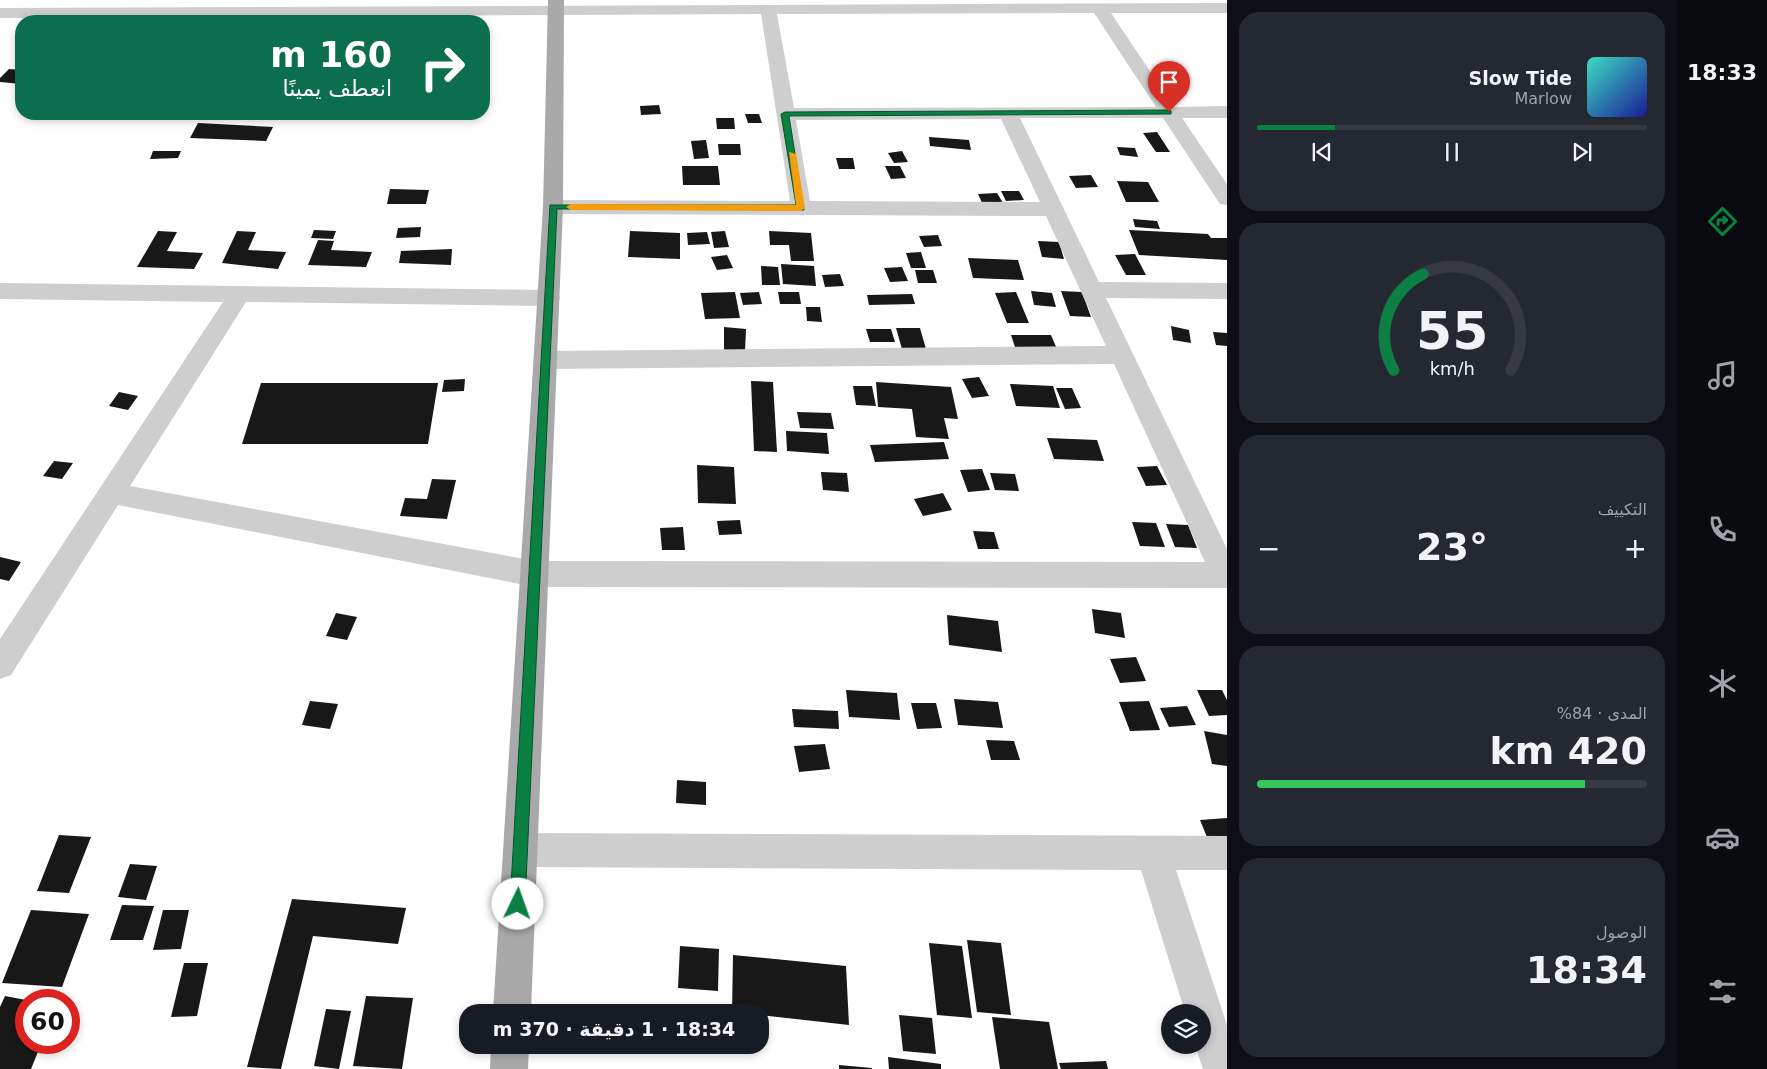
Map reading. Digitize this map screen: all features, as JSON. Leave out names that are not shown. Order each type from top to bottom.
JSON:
[{"type":"main road","points":[[512,1004],[553,207],[556,4]]},
{"type":"main road","points":[[509,1069],[510,1054]]},
{"type":"street","points":[[0,13],[217,6],[556,4],[768,10],[921,4],[1099,8],[1173,4],[1227,8]]},
{"type":"street","points":[[1099,8],[1227,199]]},
{"type":"street","points":[[768,10],[801,208]]},
{"type":"street","points":[[785,114],[1227,112]]},
{"type":"street","points":[[111,493],[535,574],[1226,575],[1008,113]]},
{"type":"street","points":[[553,207],[1053,209]]},
{"type":"street","points":[[1091,290],[1227,291]]},
{"type":"street","points":[[0,291],[548,298]]},
{"type":"street","points":[[0,665],[240,294]]},
{"type":"street","points":[[546,360],[1122,356]]},
{"type":"street","points":[[521,850],[1227,853]]},
{"type":"street","points":[[1153,853],[1222,1069]]},
{"type":"building","points":[[9,69],[15,70],[15,83],[0,82],[0,78]]},
{"type":"building","points":[[659,105],[661,114],[641,115],[640,106]]},
{"type":"building","points":[[745,114],[759,114],[762,123],[748,123]]},
{"type":"building","points":[[716,118],[734,118],[735,129],[717,129]]},
{"type":"building","points":[[198,123],[273,127],[266,141],[190,138]]},
{"type":"building","points":[[1157,132],[1170,152],[1156,152],[1143,133]]},
{"type":"building","points":[[929,137],[969,140],[971,150],[930,146]]},
{"type":"building","points":[[706,140],[709,158],[694,159],[691,141]]},
{"type":"building","points":[[718,144],[740,144],[741,155],[719,155]]},
{"type":"building","points":[[1117,147],[1135,148],[1138,157],[1120,155]]},
{"type":"building","points":[[153,151],[181,151],[178,158],[150,159]]},
{"type":"building","points":[[902,151],[908,162],[894,163],[888,153]]},
{"type":"building","points":[[836,158],[853,158],[855,169],[839,169]]},
{"type":"building","points":[[682,166],[718,166],[720,185],[683,185]]},
{"type":"building","points":[[885,166],[900,166],[906,178],[891,179]]},
{"type":"building","points":[[1091,175],[1098,187],[1076,188],[1069,176]]},
{"type":"building","points":[[1117,181],[1148,182],[1159,202],[1126,202]]},
{"type":"building","points":[[390,189],[429,190],[426,204],[387,204]]},
{"type":"building","points":[[1001,191],[1019,191],[1024,200],[1006,201]]},
{"type":"building","points":[[997,193],[1003,203],[983,205],[978,194]]},
{"type":"building","points":[[1133,219],[1157,221],[1160,229],[1135,227]]},
{"type":"building","points":[[421,227],[420,237],[396,238],[398,228]]},
{"type":"building","points":[[314,230],[336,231],[333,239],[311,238]]},
{"type":"building","points":[[1129,230],[1208,234],[1211,238],[1227,238],[1227,260],[1139,255]]},
{"type":"building","points":[[158,231],[177,232],[167,251],[203,253],[194,269],[137,267]]},
{"type":"building","points":[[237,231],[256,232],[248,250],[286,252],[278,269],[222,263]]},
{"type":"building","points":[[630,231],[680,233],[680,259],[628,257]]},
{"type":"building","points":[[725,231],[729,247],[714,248],[711,232]]},
{"type":"building","points":[[769,231],[811,233],[814,261],[791,261],[789,245],[770,245]]},
{"type":"building","points":[[707,232],[710,244],[688,245],[687,233]]},
{"type":"building","points":[[938,235],[942,246],[924,247],[919,236]]},
{"type":"building","points":[[318,240],[334,241],[331,250],[372,252],[366,267],[308,265]]},
{"type":"building","points":[[1038,241],[1059,242],[1064,259],[1042,257]]},
{"type":"building","points":[[452,249],[451,265],[399,263],[401,251]]},
{"type":"building","points":[[921,252],[926,268],[911,268],[906,253]]},
{"type":"building","points":[[1135,254],[1146,275],[1126,275],[1115,255]]},
{"type":"building","points":[[727,255],[733,268],[717,270],[711,257]]},
{"type":"building","points":[[968,258],[1018,260],[1024,280],[973,278]]},
{"type":"building","points":[[781,264],[814,266],[816,286],[783,284]]},
{"type":"building","points":[[761,266],[778,267],[780,285],[762,285]]},
{"type":"building","points":[[902,267],[908,281],[890,282],[884,268]]},
{"type":"building","points":[[915,270],[933,270],[937,283],[918,283]]},
{"type":"building","points":[[840,274],[844,286],[825,287],[822,275]]},
{"type":"building","points":[[1031,291],[1052,293],[1056,307],[1034,305]]},
{"type":"building","points":[[1061,291],[1082,292],[1091,317],[1070,316]]},
{"type":"building","points":[[735,292],[740,318],[705,319],[701,293]]},
{"type":"building","points":[[759,292],[762,304],[743,305],[740,293]]},
{"type":"building","points":[[778,292],[799,292],[801,304],[780,304]]},
{"type":"building","points":[[1016,292],[1029,323],[1007,323],[995,293]]},
{"type":"building","points":[[912,294],[915,304],[869,305],[867,295]]},
{"type":"building","points":[[806,307],[820,307],[822,322],[807,321]]},
{"type":"building","points":[[1171,326],[1189,330],[1191,343],[1173,340]]},
{"type":"building","points":[[724,327],[746,329],[745,351],[724,350]]},
{"type":"building","points":[[896,328],[920,328],[926,349],[902,349]]},
{"type":"building","points":[[866,329],[891,329],[895,342],[870,342]]},
{"type":"building","points":[[1213,332],[1227,333],[1227,346],[1216,345]]},
{"type":"building","points":[[1011,335],[1051,335],[1057,349],[1016,350]]},
{"type":"building","points":[[979,377],[989,396],[972,398],[962,379]]},
{"type":"building","points":[[465,379],[464,391],[442,392],[444,380]]},
{"type":"building","points":[[751,381],[773,382],[777,452],[754,451]]},
{"type":"building","points":[[876,382],[951,387],[958,419],[944,418],[949,439],[916,437],[912,409],[878,407]]},
{"type":"building","points":[[261,383],[438,383],[428,444],[242,444]]},
{"type":"building","points":[[1010,384],[1053,386],[1060,408],[1016,406]]},
{"type":"building","points":[[853,386],[872,386],[876,406],[856,405]]},
{"type":"building","points":[[1056,388],[1072,388],[1081,408],[1065,409]]},
{"type":"building","points":[[119,392],[138,396],[128,410],[109,406]]},
{"type":"building","points":[[797,412],[831,413],[834,429],[800,428]]},
{"type":"building","points":[[786,431],[827,433],[829,454],[787,451]]},
{"type":"building","points":[[1047,438],[1097,440],[1104,461],[1054,459]]},
{"type":"building","points":[[944,442],[949,459],[875,462],[870,445]]},
{"type":"building","points":[[54,461],[73,463],[62,479],[43,476]]},
{"type":"building","points":[[697,465],[734,467],[736,504],[698,503]]},
{"type":"building","points":[[1157,466],[1167,485],[1146,486],[1137,467]]},
{"type":"building","points":[[982,469],[990,490],[968,492],[960,470]]},
{"type":"building","points":[[821,472],[847,473],[849,492],[823,490]]},
{"type":"building","points":[[990,473],[1015,474],[1019,491],[995,490]]},
{"type":"building","points":[[432,479],[456,480],[447,519],[400,516],[405,498],[427,499]]},
{"type":"building","points":[[943,493],[952,510],[923,516],[914,499]]},
{"type":"building","points":[[740,520],[742,534],[719,535],[717,521]]},
{"type":"building","points":[[1132,522],[1156,523],[1165,547],[1140,546]]},
{"type":"building","points":[[1166,524],[1188,525],[1197,548],[1175,547]]},
{"type":"building","points":[[683,527],[685,550],[662,550],[660,528]]},
{"type":"building","points":[[973,531],[994,532],[999,549],[978,549]]},
{"type":"building","points":[[0,557],[21,562],[9,581],[0,579]]},
{"type":"building","points":[[1092,609],[1121,613],[1125,638],[1095,633]]},
{"type":"building","points":[[336,613],[357,617],[347,640],[326,636]]},
{"type":"building","points":[[947,615],[998,621],[1002,652],[949,645]]},
{"type":"building","points":[[1136,657],[1146,681],[1120,683],[1110,659]]},
{"type":"building","points":[[846,690],[897,693],[900,720],[849,717]]},
{"type":"building","points":[[1197,690],[1222,690],[1227,700],[1227,715],[1209,716]]},
{"type":"building","points":[[954,699],[998,702],[1003,728],[958,725]]},
{"type":"building","points":[[310,701],[338,704],[330,729],[302,725]]},
{"type":"building","points":[[1149,701],[1160,730],[1130,731],[1119,702]]},
{"type":"building","points":[[911,703],[936,703],[942,728],[917,729]]},
{"type":"building","points":[[1187,706],[1196,725],[1169,727],[1160,708]]},
{"type":"building","points":[[792,709],[838,711],[839,729],[794,727]]},
{"type":"building","points":[[1204,731],[1227,735],[1227,766],[1212,764]]},
{"type":"building","points":[[986,740],[1014,741],[1020,760],[991,760]]},
{"type":"building","points":[[825,744],[830,769],[799,772],[794,746]]},
{"type":"building","points":[[677,780],[706,782],[706,805],[676,803]]},
{"type":"building","points":[[1227,818],[1227,841],[1209,842],[1200,820]]},
{"type":"building","points":[[59,835],[91,837],[69,893],[37,891]]},
{"type":"building","points":[[130,864],[157,866],[146,900],[118,897]]},
{"type":"building","points":[[292,899],[406,908],[398,944],[313,936],[281,1069],[247,1067]]},
{"type":"building","points":[[122,905],[154,906],[143,940],[110,940]]},
{"type":"building","points":[[31,910],[89,914],[62,987],[2,983]]},
{"type":"building","points":[[163,910],[189,910],[181,949],[153,950]]},
{"type":"building","points":[[967,940],[1001,943],[1011,1015],[977,1012]]},
{"type":"building","points":[[929,943],[962,946],[972,1018],[937,1015]]},
{"type":"building","points":[[680,946],[719,949],[718,991],[678,988]]},
{"type":"building","points":[[733,955],[846,966],[849,1025],[769,1016],[769,1004],[732,1004]]},
{"type":"building","points":[[184,963],[208,963],[197,1016],[171,1017]]},
{"type":"building","points":[[5,996],[15,998],[15,1054],[37,1054],[31,1069],[0,1069],[0,1007]]},
{"type":"building","points":[[366,996],[413,998],[402,1069],[353,1066]]},
{"type":"building","points":[[326,1009],[351,1011],[339,1069],[314,1066]]},
{"type":"building","points":[[899,1015],[932,1018],[936,1054],[903,1051]]},
{"type":"building","points":[[992,1017],[1049,1022],[1058,1069],[1000,1069]]},
{"type":"building","points":[[888,1057],[941,1064],[941,1069],[889,1069]]},
{"type":"building","points":[[1106,1061],[1108,1069],[1061,1069],[1059,1063]]},
{"type":"building","points":[[839,1065],[872,1068],[872,1069],[839,1069]]},
{"type":"slow traffic","points":[[571,207],[801,208],[792,154]]},
{"type":"route","points":[[518,904],[553,207],[801,208],[785,114],[1169,112]]}]
